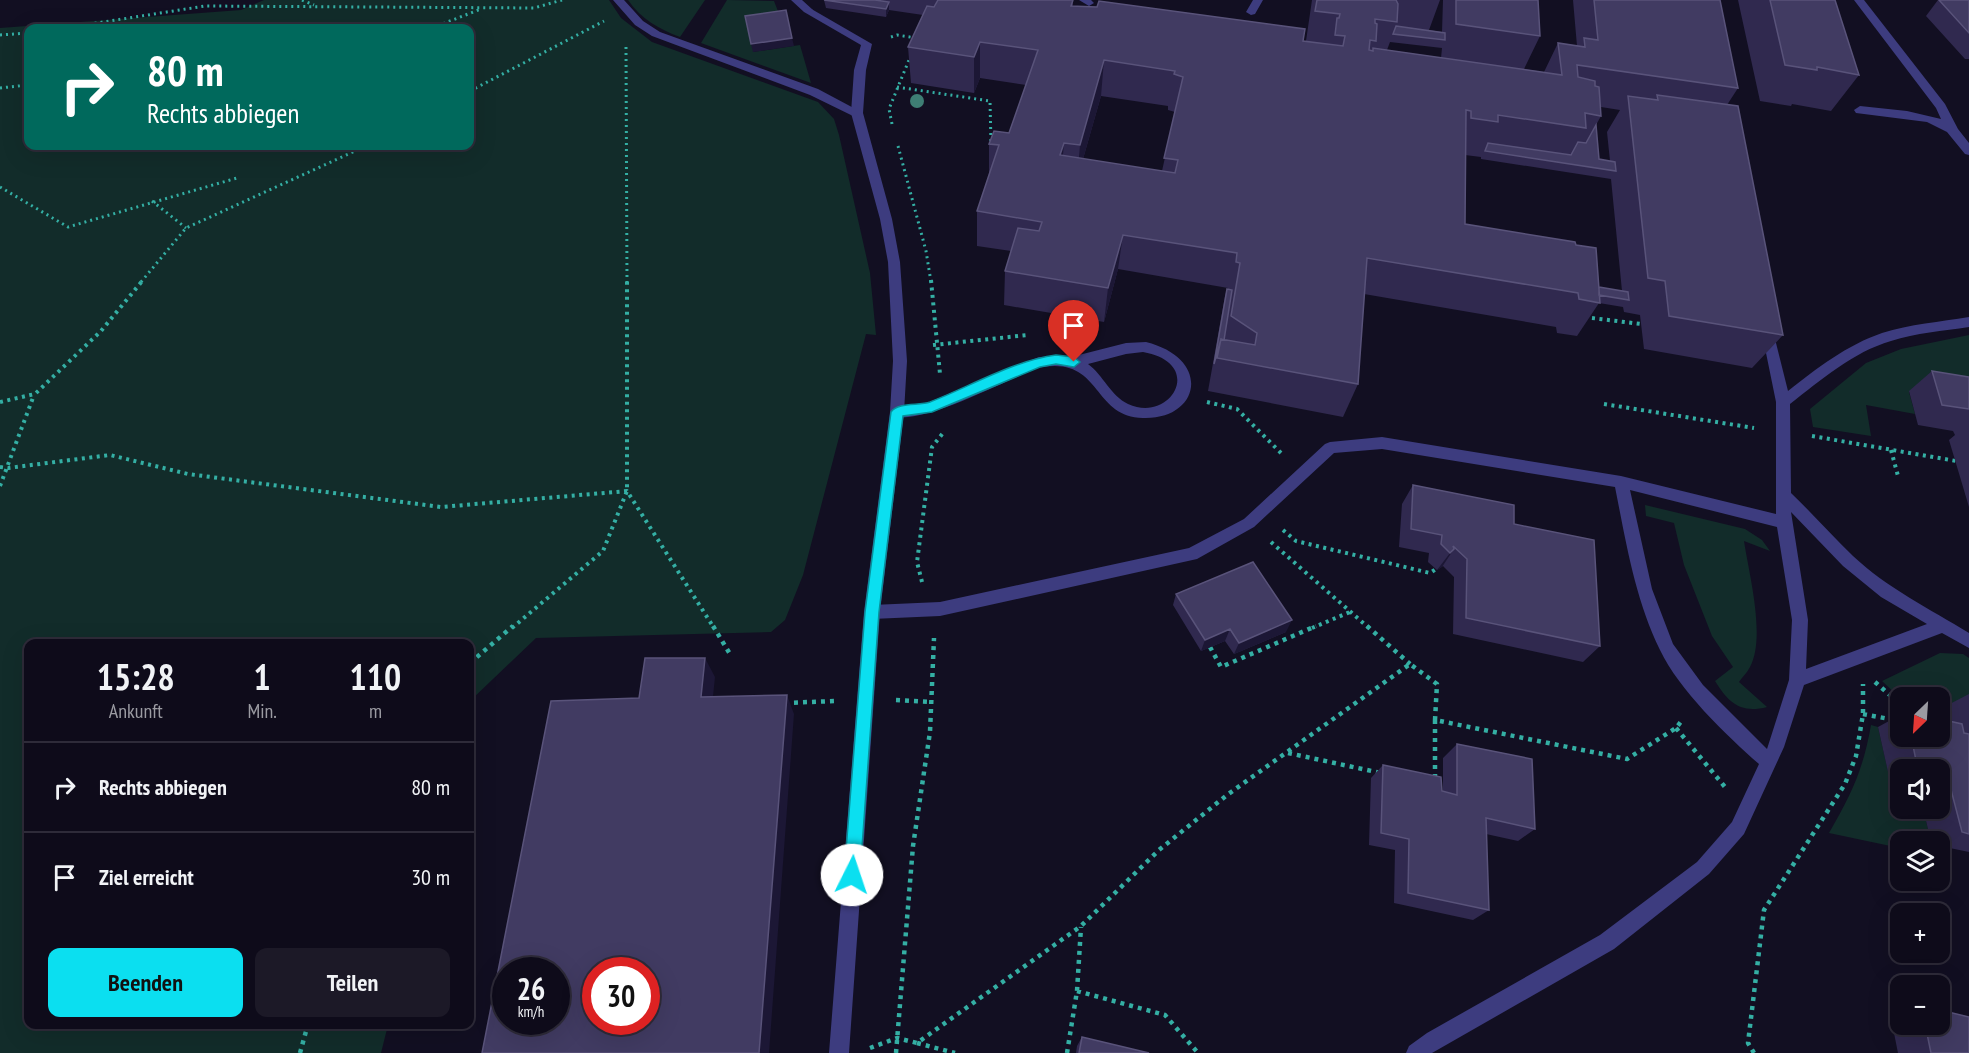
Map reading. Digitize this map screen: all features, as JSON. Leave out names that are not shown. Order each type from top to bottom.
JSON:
[{"type":"street","points":[[796,0],[808,10],[867,44],[860,70],[857,113],[886,219],[898,300],[900,361],[897,412],[872,612],[839,1053]]},
{"type":"street","points":[[1858,0],[1941,107],[1953,131],[1969,151]]},
{"type":"street","points":[[622,5],[639,23],[656,34],[814,92],[857,113]]},
{"type":"street","points":[[1860,110],[1930,120],[1942,123],[1953,131]]},
{"type":"street","points":[[1416,1053],[1434,1040],[1607,942],[1703,868],[1738,828],[1746,812],[1769,762],[1797,680],[1800,620],[1785,522],[1783,402],[1772,348],[1760,313]]},
{"type":"street","points":[[1783,402],[1821,371],[1848,354],[1876,341],[1886,337],[1969,322]]},
{"type":"street","points":[[897,412],[928,408],[1039,362],[1056,360],[1074,362],[1143,347],[1159,351],[1175,360],[1185,375],[1186,384],[1176,403],[1168,408],[1142,413],[1128,410],[1113,402],[1094,376],[1074,362]]},
{"type":"street","points":[[872,612],[931,609],[1192,554],[1255,518],[1330,448],[1382,443],[1622,482],[1785,522]]},
{"type":"street","points":[[1622,482],[1644,590],[1667,648],[1702,696],[1742,738],[1769,762]]},
{"type":"street","points":[[1784,496],[1848,561],[1887,592],[1969,640]]},
{"type":"street","points":[[1797,680],[1942,626]]},
{"type":"path","points":[[302,0],[318,7]]},
{"type":"path","points":[[90,24],[205,6],[534,8],[562,0]]},
{"type":"path","points":[[474,89],[622,5],[627,81],[627,491],[603,551],[474,660]]},
{"type":"path","points":[[443,24],[485,8]]},
{"type":"path","points":[[0,35],[24,33]]},
{"type":"path","points":[[867,44],[897,35],[918,38],[897,87],[890,110],[892,125]]},
{"type":"path","points":[[0,88],[24,85]]},
{"type":"path","points":[[897,87],[990,101],[991,151]]},
{"type":"path","points":[[895,136],[926,251],[936,344],[1032,335]]},
{"type":"path","points":[[0,486],[35,394],[101,332],[186,228],[357,150]]},
{"type":"path","points":[[0,188],[68,227],[237,178]]},
{"type":"path","points":[[152,201],[186,228]]},
{"type":"path","points":[[1592,318],[1641,324]]},
{"type":"path","points":[[0,402],[35,394]]},
{"type":"path","points":[[1604,404],[1784,431],[1956,461]]},
{"type":"path","points":[[1237,409],[1272,446]]},
{"type":"path","points":[[896,1053],[913,846],[930,732],[932,702],[934,630],[928,594],[920,577],[917,562],[932,447],[948,428]]},
{"type":"path","points":[[1891,450],[1898,476]]},
{"type":"path","points":[[0,467],[8,468],[110,455],[188,474],[441,507],[627,491]]},
{"type":"path","points":[[627,491],[730,654]]},
{"type":"path","points":[[1255,518],[1296,541],[1430,573],[1436,569]]},
{"type":"path","points":[[1255,518],[1350,612],[1410,664],[1437,684],[1435,784],[1423,782]]},
{"type":"path","points":[[1209,647],[1221,667],[1350,612]]},
{"type":"path","points":[[917,1043],[1081,927],[1159,850],[1227,795],[1410,664]]},
{"type":"path","points":[[1754,1053],[1748,1043],[1764,910],[1845,784],[1856,756],[1863,714],[1863,683],[1872,680],[1890,695]]},
{"type":"path","points":[[1435,720],[1627,759],[1676,728],[1702,696]]},
{"type":"path","points":[[781,704],[865,699],[932,702]]},
{"type":"path","points":[[1863,714],[1890,719]]},
{"type":"path","points":[[1676,728],[1746,812]]},
{"type":"path","points":[[1288,753],[1389,774]]},
{"type":"path","points":[[1066,1053],[1077,991],[1081,927]]},
{"type":"path","points":[[1077,991],[1165,1016],[1198,1053]]},
{"type":"path","points":[[300,1053],[307,1029]]},
{"type":"path","points":[[866,1049],[897,1038],[955,1053]]},
{"type":"green space","points":[[264,0],[609,0],[621,18],[652,42],[818,102],[834,119],[870,273],[876,335],[866,334],[803,575],[785,620],[771,632],[536,638],[474,697],[474,639],[24,639],[24,1029],[387,1029],[381,1053],[0,1053],[0,28],[24,26],[24,150],[474,150],[474,24],[54,24],[241,10]]},
{"type":"green space","points":[[628,0],[705,0],[680,37],[651,23]]},
{"type":"green space","points":[[727,0],[774,1],[781,19],[753,52],[800,45],[811,83],[701,43]]},
{"type":"green space","points":[[1969,335],[1969,401],[1909,392],[1915,414],[1866,405],[1871,436],[1813,427],[1810,409],[1866,363],[1901,349]]},
{"type":"green space","points":[[1645,505],[1745,529],[1762,540],[1770,551],[1744,541],[1755,605],[1757,639],[1750,667],[1739,682],[1767,707],[1749,709],[1736,704],[1725,695],[1715,681],[1733,667],[1712,636],[1684,565],[1674,523],[1646,516]]},
{"type":"green space","points":[[1940,653],[1963,654],[1969,658],[1969,713],[1950,710],[1950,687],[1890,689],[1882,681]]},
{"type":"green space","points":[[1871,725],[1878,727],[1890,780],[1890,819],[1926,819],[1928,831],[1890,831],[1890,846],[1829,833],[1856,781]]},
{"type":"building","points":[[824,0],[875,0],[889,2],[886,9]]},
{"type":"building","points":[[938,0],[1073,0],[1071,6],[1097,7],[1099,1],[1305,29],[1303,41],[1343,46],[1345,36],[1335,35],[1337,18],[1340,14],[1315,11],[1317,0],[1396,0],[1398,4],[1397,22],[1375,19],[1376,41],[1370,40],[1369,50],[1373,51],[1373,48],[1562,75],[1558,43],[1585,47],[1584,38],[1598,40],[1594,0],[1720,0],[1738,88],[1577,65],[1578,77],[1595,81],[1595,86],[1599,87],[1601,116],[1585,113],[1586,128],[1498,115],[1498,122],[1471,118],[1471,111],[1466,110],[1465,224],[1575,242],[1576,245],[1596,248],[1600,303],[1579,299],[1578,293],[1367,258],[1358,384],[1217,358],[1221,339],[1255,345],[1257,333],[1231,316],[1240,263],[1236,262],[1237,253],[1123,235],[1108,288],[1005,271],[1018,228],[1039,231],[1042,222],[977,211],[999,145],[989,144],[994,131],[1009,133],[1038,50],[980,42],[974,57],[908,47],[927,6],[934,7]],"holes":[[[1104,60],[1175,71],[1174,74],[1183,77],[1164,158],[1178,160],[1175,173],[1060,155],[1064,143],[1080,145]]]},
{"type":"building","points":[[1456,0],[1538,0],[1540,36],[1456,24]]},
{"type":"building","points":[[1770,0],[1835,0],[1859,75],[1817,67],[1817,70],[1785,65]]},
{"type":"building","points":[[1939,0],[1969,0],[1969,33]]},
{"type":"building","points":[[786,10],[792,38],[751,44],[745,16]]},
{"type":"building","points":[[1396,26],[1445,33],[1445,40],[1393,34]]},
{"type":"building","points":[[1657,95],[1738,106],[1783,335],[1669,316],[1665,281],[1648,278],[1628,96],[1658,100]]},
{"type":"building","points":[[1596,125],[1599,159],[1615,162],[1616,171],[1485,151],[1488,143],[1571,155],[1578,142],[1586,143]]},
{"type":"building","points":[[1599,287],[1628,292],[1629,300],[1599,295]]},
{"type":"building","points":[[1227,289],[1232,290],[1224,340],[1221,339],[1214,364]]},
{"type":"building","points":[[1932,371],[1969,377],[1969,409],[1942,405]]},
{"type":"building","points":[[1413,485],[1514,505],[1514,524],[1594,540],[1600,646],[1466,618],[1467,559],[1453,546],[1454,549],[1450,553],[1441,544],[1442,535],[1411,529]]},
{"type":"building","points":[[1253,562],[1292,620],[1239,643],[1230,629],[1205,640],[1176,594]]},
{"type":"building","points":[[645,658],[705,658],[701,697],[787,695],[759,1053],[482,1053],[492,1002],[492,1035],[570,1035],[570,957],[501,957],[551,701],[639,698]]},
{"type":"building","points":[[1950,721],[1962,724],[1964,733],[1969,734],[1969,834],[1962,832],[1950,786],[1950,759],[1916,759],[1913,747],[1950,747]]},
{"type":"building","points":[[1457,744],[1532,759],[1535,829],[1486,818],[1489,910],[1408,893],[1409,839],[1381,833],[1383,765],[1441,777],[1442,791],[1457,795]]},
{"type":"building","points":[[1950,1012],[1969,1017],[1969,1053],[1931,1053],[1927,1035],[1950,1035]]},
{"type":"building","points":[[1082,1037],[1149,1053],[1079,1053]]},
{"type":"route","points":[[852,875],[872,612],[897,412],[928,408],[1039,362],[1056,360],[1074,362]]}]
